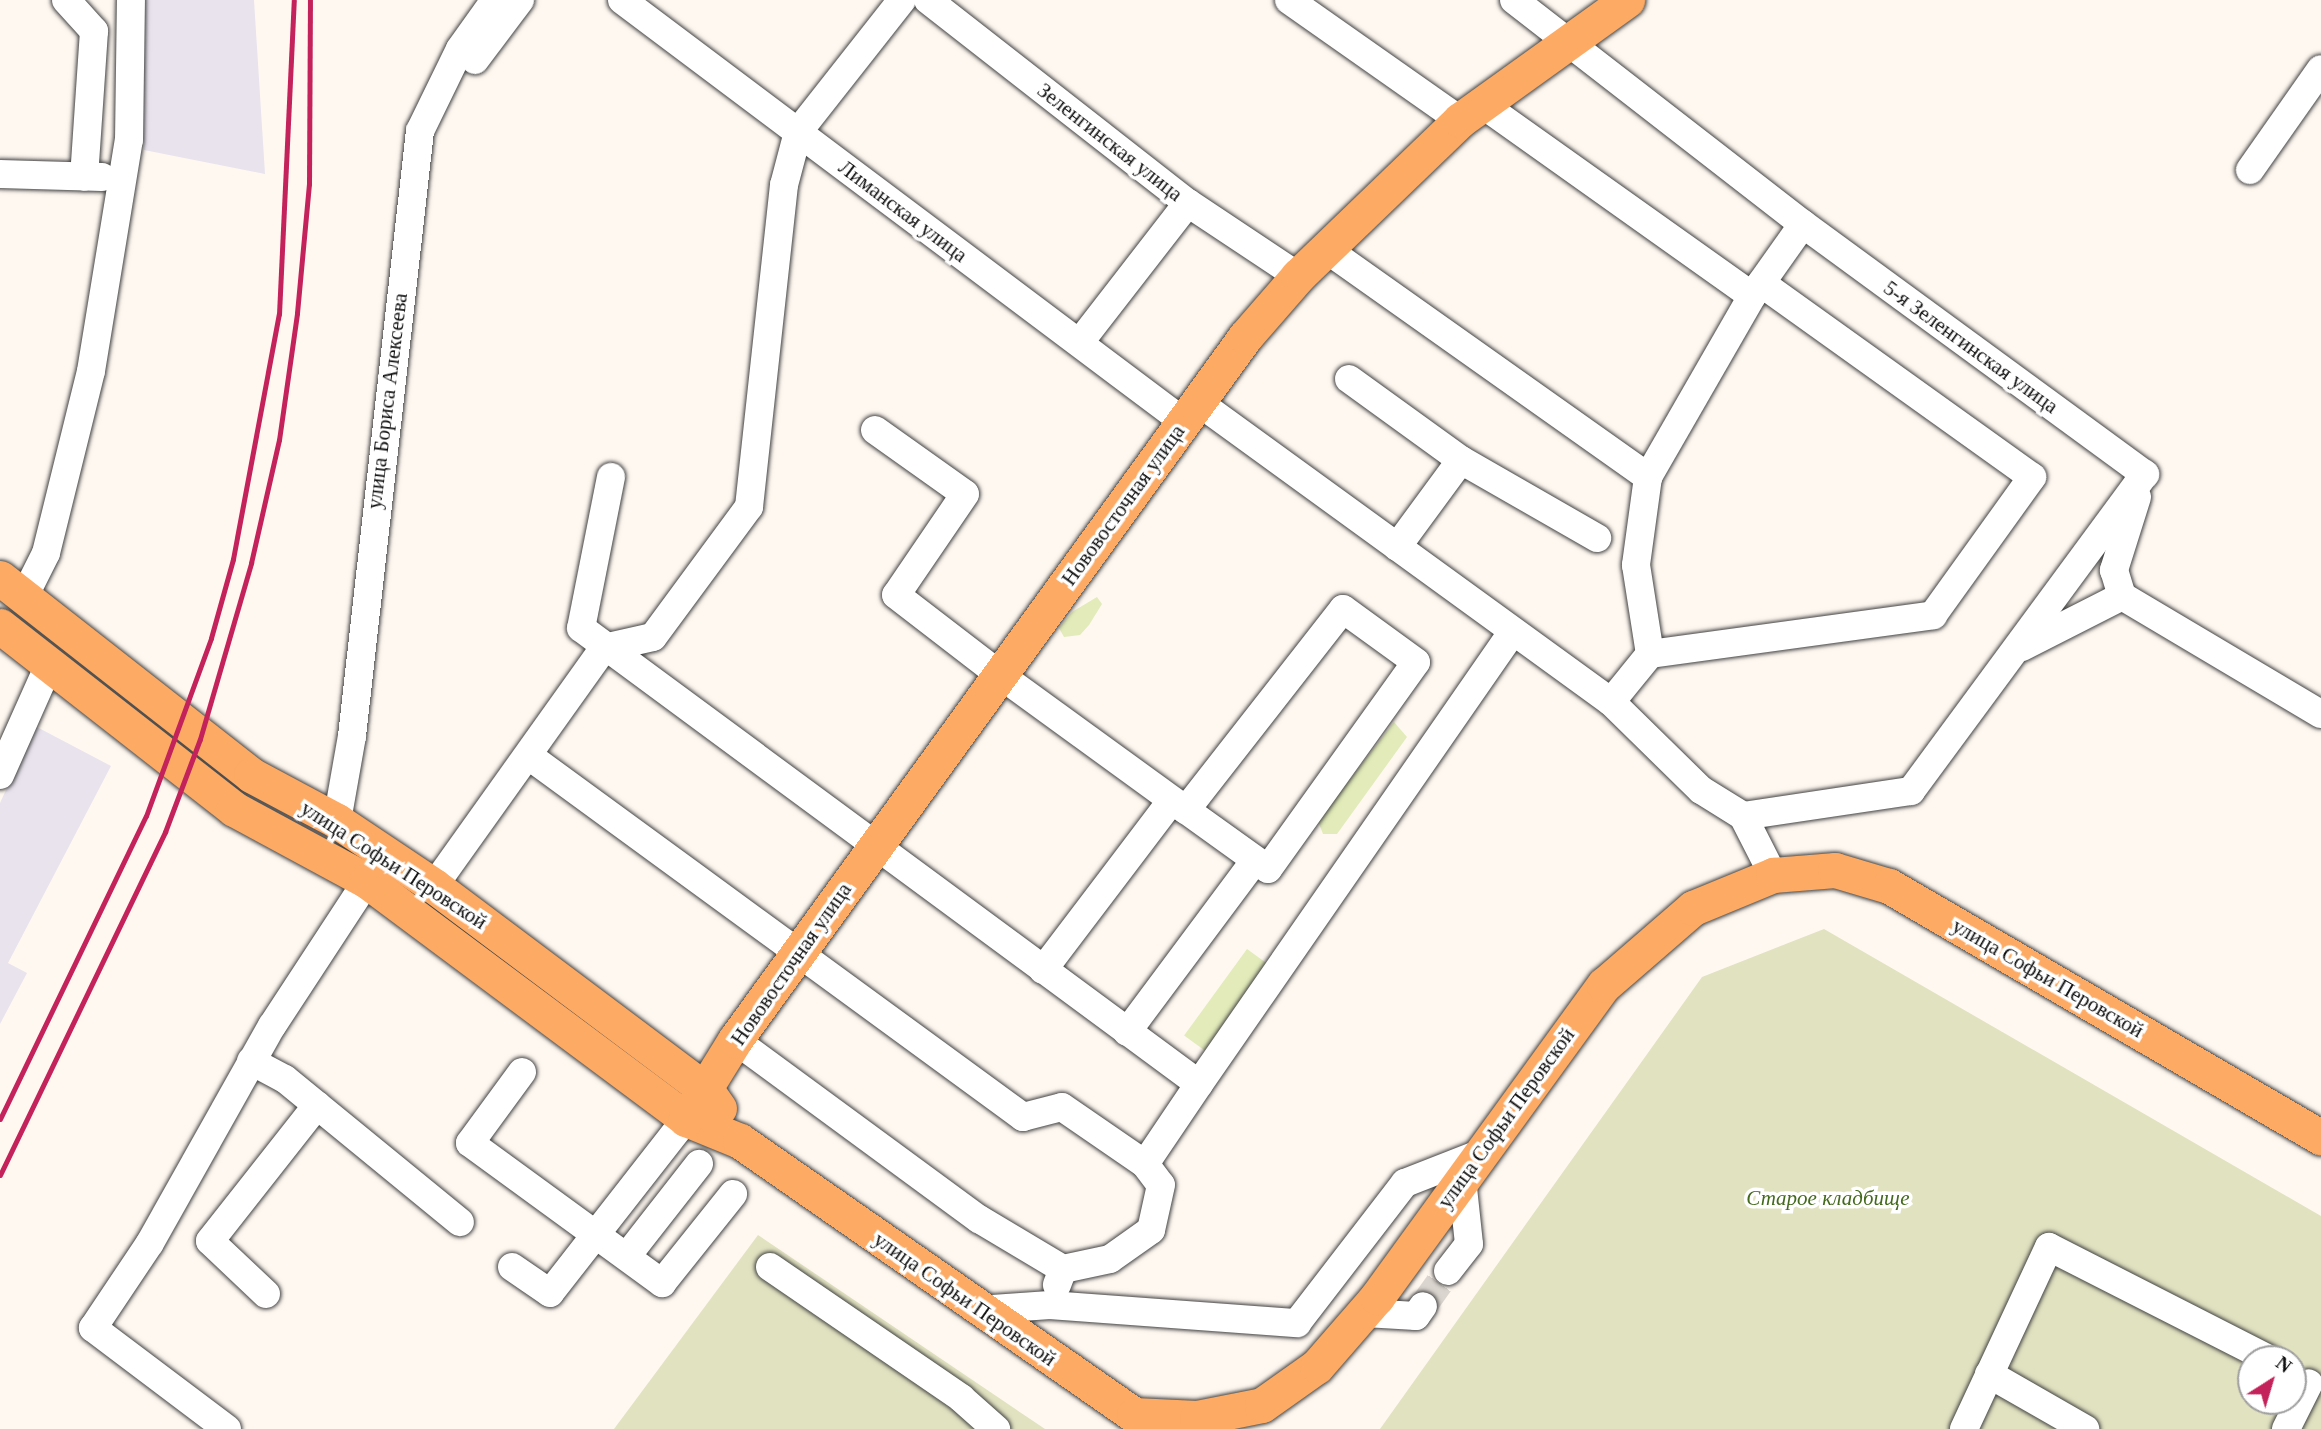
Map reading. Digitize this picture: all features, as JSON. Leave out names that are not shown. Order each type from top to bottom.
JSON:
[{"type":"main road","name":"Нововосточная улица","points":[[686,1119],[707,1091],[735,1041],[874,848],[1191,412],[1298,276],[1471,112],[1568,46],[1627,0]]},
{"type":"main road","name":"улица Софьи Перовской","points":[[12,587],[251,775],[337,821],[435,886],[707,1091],[740,1142]]},
{"type":"main road","name":"улица Софьи Перовской","points":[[0,626],[233,809],[367,881],[686,1119],[740,1142],[1141,1422],[1198,1418],[1262,1405],[1317,1366],[1365,1313],[1604,985],[1693,908],[1773,875],[1835,870],[1889,886],[2321,1137]]},
{"type":"main road","points":[[49,665],[67,632]]},
{"type":"main road","points":[[337,821],[367,881]]},
{"type":"street","points":[[66,0],[94,31],[84,177]]},
{"type":"street","points":[[12,587],[46,553],[91,371],[120,178],[129,140],[131,0]]},
{"type":"street","name":"улица Бориса Алексеева","points":[[337,821],[352,736],[420,131],[460,49],[495,0]]},
{"type":"street","points":[[352,736],[372,657],[436,134],[472,64],[520,0]]},
{"type":"street","name":"Лиманская улица","points":[[622,0],[1080,342],[1397,547],[1611,702],[1701,790],[1743,816]]},
{"type":"street","points":[[435,886],[604,648],[653,638],[749,507],[784,185],[798,132],[902,0]]},
{"type":"street","name":"Зеленгинская улица","points":[[928,0],[1188,203],[1298,276]]},
{"type":"street","points":[[1289,0],[1756,289],[2032,477],[1933,615],[1650,654],[1611,702]]},
{"type":"street","name":"5-я Зеленгинская улица","points":[[1514,0],[1568,46],[1803,224],[2144,474]]},
{"type":"street","points":[[2250,170],[2321,69]]},
{"type":"street","points":[[0,174],[120,178]]},
{"type":"street","points":[[1080,342],[1188,203]]},
{"type":"street","points":[[1650,654],[1636,565],[1648,477],[1756,289],[1803,224]]},
{"type":"street","points":[[1326,249],[1648,477]]},
{"type":"street","points":[[1349,379],[1461,460],[1597,538]]},
{"type":"street","points":[[874,430],[965,494],[896,595],[1000,675],[1179,805],[1268,869],[1416,662],[1343,610],[1179,805],[1043,970]]},
{"type":"street","points":[[1397,547],[1461,460]]},
{"type":"street","points":[[2144,474],[2114,570],[2122,596],[2321,714]]},
{"type":"street","points":[[1773,875],[1743,816],[1910,791],[2017,650],[2144,474]]},
{"type":"street","points":[[611,477],[581,628],[604,648],[874,848],[1199,1084]]},
{"type":"street","points":[[2017,650],[2122,596]]},
{"type":"street","points":[[1145,1164],[1513,631]]},
{"type":"street","points":[[0,775],[49,665]]},
{"type":"street","points":[[529,756],[797,955],[1023,1117],[1062,1107],[1145,1164],[1161,1185],[1151,1230],[1111,1259],[1063,1269],[979,1219],[735,1041]]},
{"type":"street","points":[[1127,1032],[1255,860]]},
{"type":"street","points":[[228,1429],[93,1328],[150,1243],[251,1061],[367,881]]},
{"type":"street","points":[[251,1061],[317,1105],[460,1222]]},
{"type":"street","points":[[522,1072],[470,1143],[662,1283],[733,1194]]},
{"type":"street","points":[[266,1294],[210,1241],[317,1105]]},
{"type":"street","points":[[512,1267],[550,1293],[686,1119]]},
{"type":"street","points":[[627,1256],[699,1164]]},
{"type":"street","points":[[978,1310],[1050,1305],[1297,1323],[1405,1183],[1470,1166],[1469,1244],[1448,1270]]},
{"type":"street","points":[[1964,1429],[2049,1247],[2242,1345]]},
{"type":"street","points":[[770,1267],[961,1398],[996,1429]]},
{"type":"street","points":[[1050,1305],[1063,1269]]},
{"type":"street","points":[[1365,1313],[1416,1316],[1423,1306]]},
{"type":"street","points":[[1989,1374],[2085,1429]]},
{"type":"street","points":[[2286,1429],[2308,1382]]},
{"type":"shaded area","points":[[144,0],[254,0],[265,174],[144,150]]},
{"type":"shaded area","points":[[35,726],[111,766],[8,963],[27,973],[0,1024],[0,803]]},
{"type":"green space","points":[[1097,597],[1102,604],[1089,625],[1080,635],[1064,637],[1059,628],[1072,612]]},
{"type":"green space","points":[[1394,722],[1407,737],[1337,834],[1323,834],[1318,821]]},
{"type":"green space","name":"Старое кладбище","points":[[1824,929],[2321,1216],[2321,1429],[1380,1429],[1702,977]]},
{"type":"green space","points":[[1247,949],[1268,964],[1205,1051],[1184,1036]]},
{"type":"green space","points":[[758,1235],[1045,1429],[614,1429]]},
{"type":"tunnel","points":[[1423,1306],[1448,1271]]},
{"type":"railway","points":[[0,1119],[146,816],[211,638],[233,559],[279,314],[294,0]]},
{"type":"railway","points":[[0,1175],[165,832],[200,739],[251,563],[279,440],[297,313],[309,184],[310,0]]}]
